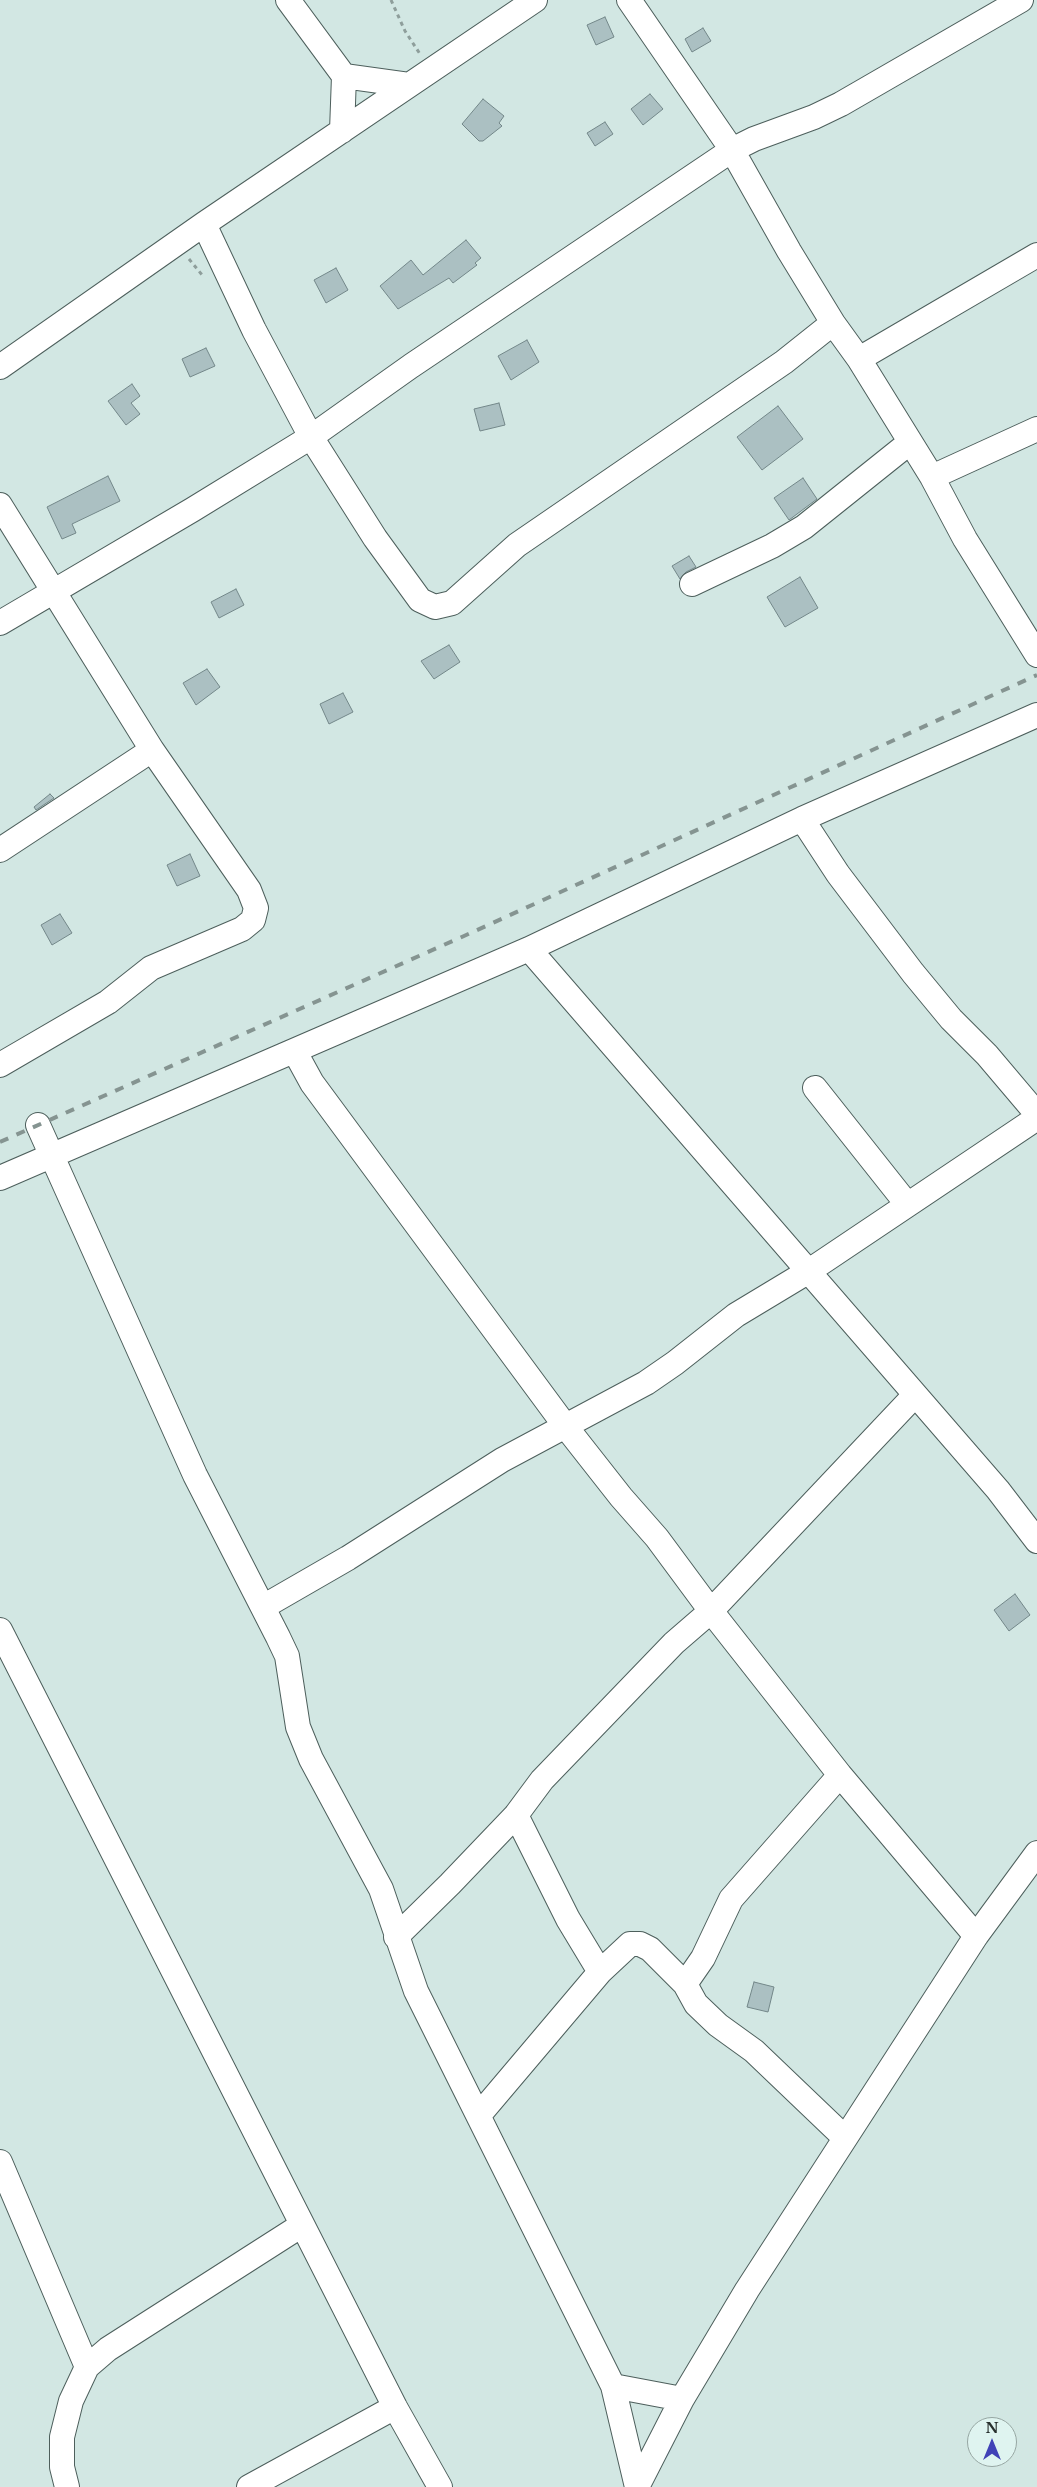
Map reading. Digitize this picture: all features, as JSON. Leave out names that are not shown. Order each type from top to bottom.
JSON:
[{"type":"street","points":[[288,0],[344,76],[342,131]]},
{"type":"street","points":[[0,367],[204,224],[535,0]]},
{"type":"street","points":[[630,0],[732,150],[833,323],[860,359],[909,443],[932,478],[965,539],[1037,655]]},
{"type":"street","points":[[0,623],[311,437],[411,366],[732,150],[754,139],[814,117],[841,104],[1020,0]]},
{"type":"street","points":[[344,76],[409,86]]},
{"type":"street","points":[[204,224],[254,330],[311,437],[375,538],[420,600],[428,605],[443,606],[452,603],[517,545],[784,362],[833,323]]},
{"type":"street","points":[[860,359],[1037,255]]},
{"type":"street","points":[[932,478],[1037,429]]},
{"type":"street","points":[[692,584],[764,550],[804,526],[909,443]]},
{"type":"street","points":[[0,505],[152,750],[249,890],[256,908],[253,920],[242,929],[151,968],[108,1002],[0,1065]]},
{"type":"street","points":[[0,1178],[295,1052],[529,949],[802,820],[1037,715]]},
{"type":"street","points":[[0,850],[152,750]]},
{"type":"street","points":[[802,820],[838,874],[913,973],[951,1020],[987,1055],[1037,1114]]},
{"type":"street","points":[[529,949],[998,1490],[1037,1541]]},
{"type":"street","points":[[295,1052],[312,1083],[566,1427],[621,1497],[657,1538],[711,1611],[840,1775],[976,1936]]},
{"type":"street","points":[[815,1088],[907,1204]]},
{"type":"street","points":[[263,1607],[348,1558],[502,1460],[646,1383],[675,1363],[736,1315],[809,1271],[1037,1118]]},
{"type":"street","points":[[38,1125],[195,1475],[287,1656],[298,1727],[311,1759],[381,1889],[416,1991],[613,2386],[637,2487]]},
{"type":"street","points":[[396,1937],[516,1815],[542,1780],[674,1643],[711,1611],[915,1395]]},
{"type":"street","points":[[0,1630],[395,2407],[440,2487]]},
{"type":"street","points":[[685,1984],[703,1958],[731,1899],[840,1775]]},
{"type":"street","points":[[516,1815],[568,1919],[588,1956],[600,1972]]},
{"type":"street","points":[[637,2487],[682,2399],[747,2290],[844,2137],[976,1936],[1035,1858]]},
{"type":"street","points":[[479,2115],[600,1972],[630,1944],[640,1944],[650,1949],[685,1984],[696,2004],[718,2025],[754,2051],[844,2137]]},
{"type":"street","points":[[0,2162],[87,2367]]},
{"type":"street","points":[[67,2487],[62,2467],[62,2437],[71,2401],[87,2367],[108,2349],[302,2225]]},
{"type":"street","points":[[613,2386],[682,2399]]},
{"type":"street","points":[[249,2487],[395,2407]]},
{"type":"path","points":[[391,0],[405,31],[430,72]]},
{"type":"building","points":[[605,17],[614,37],[596,45],[587,25]]},
{"type":"building","points":[[703,28],[711,41],[692,52],[685,39]]},
{"type":"building","points":[[650,94],[663,109],[643,125],[631,109]]},
{"type":"building","points":[[483,99],[504,116],[499,123],[502,126],[483,141],[479,141],[462,124]]},
{"type":"building","points":[[605,122],[613,134],[595,146],[587,133]]},
{"type":"building","points":[[466,240],[481,258],[475,263],[477,265],[453,283],[449,278],[398,309],[380,286],[411,260],[423,275]]},
{"type":"building","points":[[336,268],[348,290],[326,303],[314,280]]},
{"type":"building","points":[[527,340],[539,362],[511,380],[498,356]]},
{"type":"building","points":[[206,348],[215,366],[190,377],[182,359]]},
{"type":"building","points":[[132,384],[140,396],[131,403],[140,414],[126,425],[108,401]]},
{"type":"building","points":[[499,403],[505,425],[480,431],[474,409]]},
{"type":"building","points":[[778,406],[803,439],[762,470],[737,437]]},
{"type":"building","points":[[108,476],[120,501],[72,524],[76,533],[62,539],[47,507]]},
{"type":"building","points":[[803,478],[817,499],[789,520],[774,498]]},
{"type":"building","points":[[689,556],[696,567],[686,572],[680,579],[672,566]]},
{"type":"building","points":[[800,577],[818,608],[785,627],[767,597]]},
{"type":"building","points":[[236,589],[244,605],[219,618],[211,602]]},
{"type":"building","points":[[449,645],[460,662],[434,679],[421,661]]},
{"type":"building","points":[[207,669],[220,687],[196,705],[183,683]]},
{"type":"building","points":[[343,693],[353,712],[329,724],[320,704]]},
{"type":"building","points":[[50,794],[54,798],[36,810],[34,807]]},
{"type":"building","points":[[190,854],[200,876],[177,886],[167,865]]},
{"type":"building","points":[[60,914],[72,933],[52,945],[41,925]]},
{"type":"building","points":[[1015,1594],[1030,1615],[1009,1631],[994,1610]]},
{"type":"building","points":[[754,1982],[774,1987],[768,2012],[747,2007]]},
{"type":"railway","points":[[0,1142],[464,936],[1037,675]]}]
